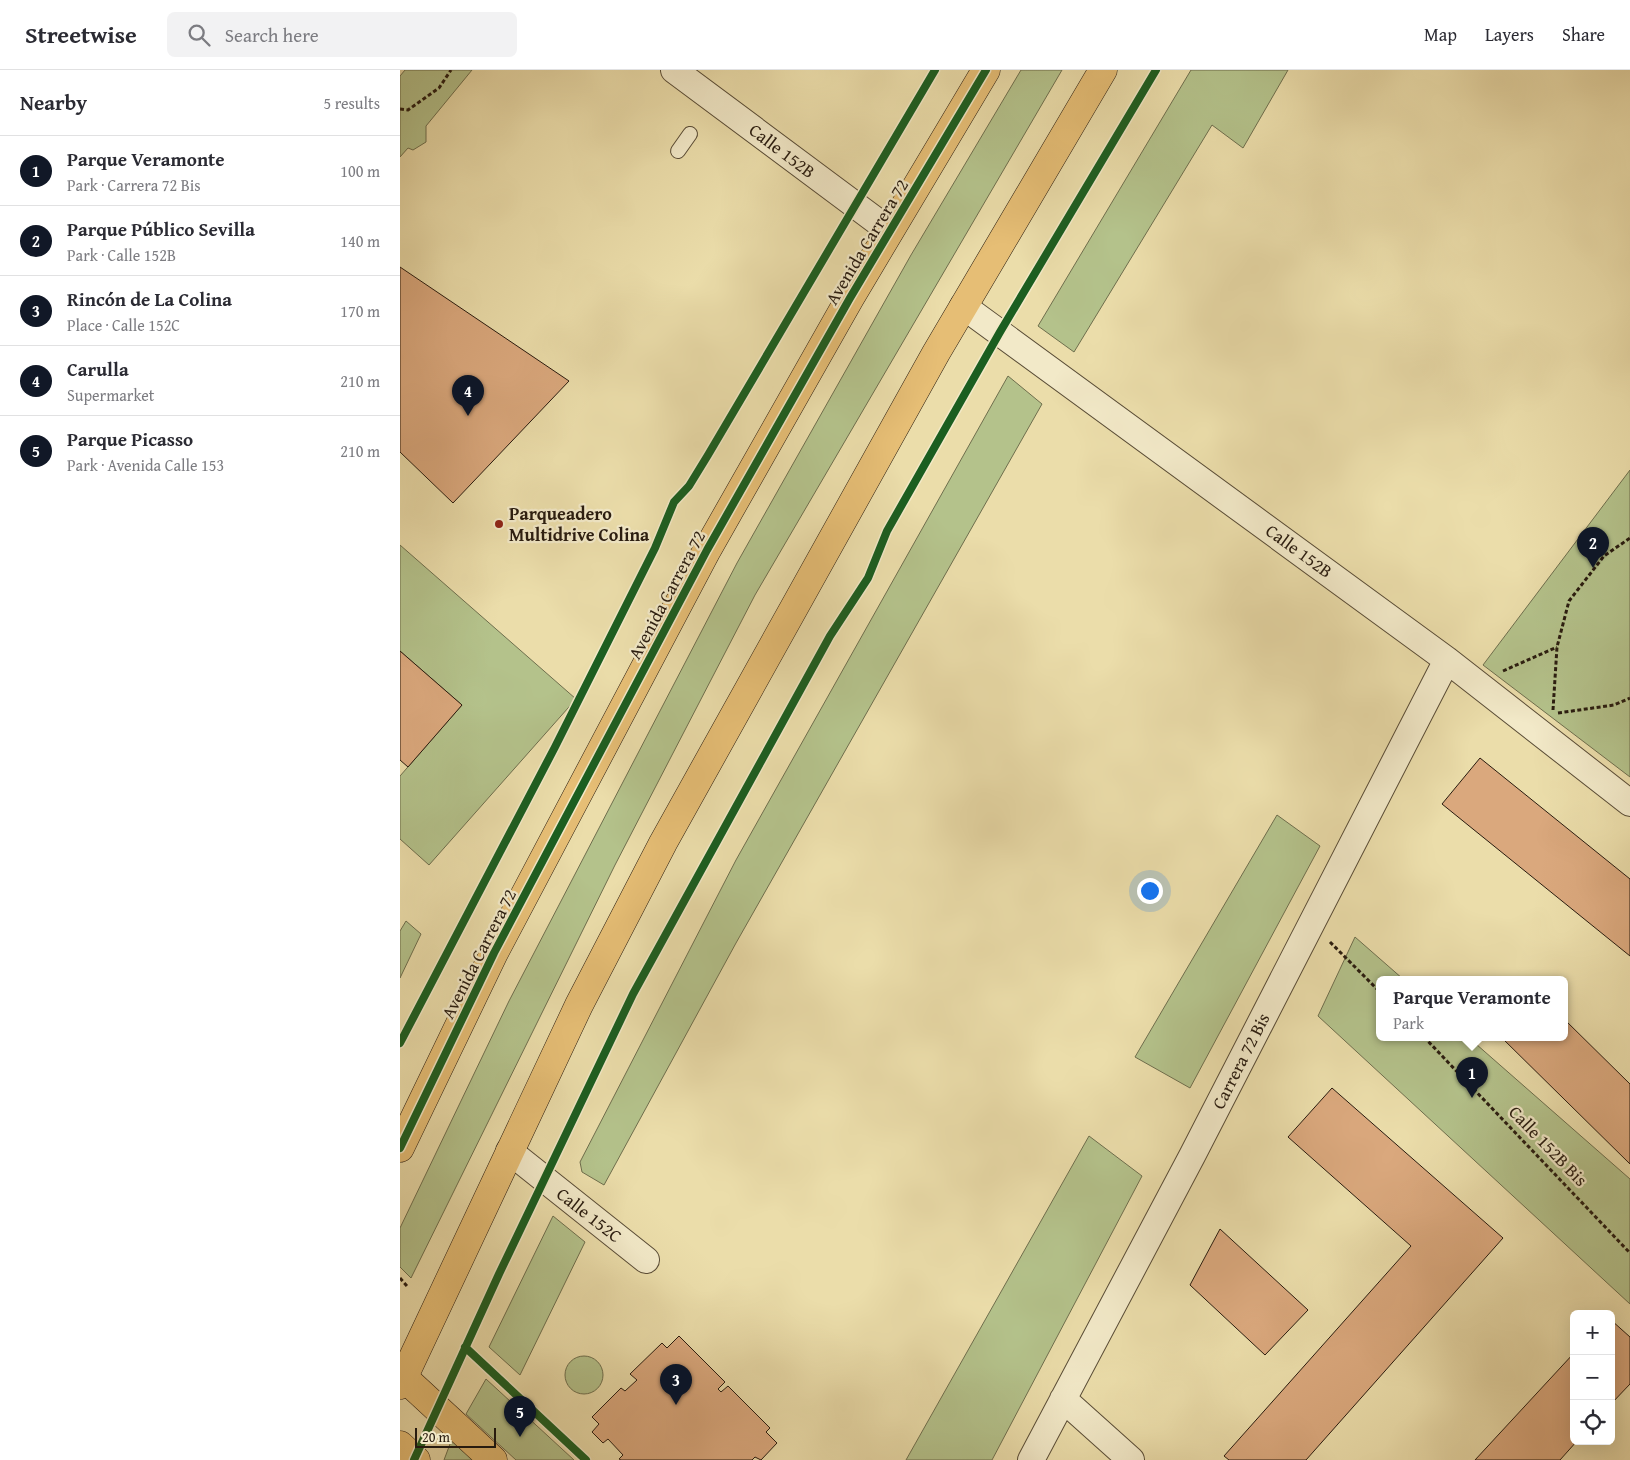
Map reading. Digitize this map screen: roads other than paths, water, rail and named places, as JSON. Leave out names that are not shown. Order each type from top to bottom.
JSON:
[{"type":"main road","name":"Avenida Carrera 72","points":[[400,1148],[494,953],[707,550],[890,231],[986,70]]},
{"type":"main road","points":[[493,1460],[401,1379],[579,1005],[663,843],[963,306],[1103,70]]},
{"type":"main road","points":[[400,1445],[416,1460]]},
{"type":"street","name":"Calle 152B","points":[[674,70],[890,231]]},
{"type":"street","name":"Calle 152B","points":[[963,306],[1447,660],[1630,803]]},
{"type":"street","name":"Carrera 72 Bis","points":[[1031,1460],[1312,924],[1447,660]]},
{"type":"street","name":"Calle 152C","points":[[509,1151],[646,1260]]},
{"type":"street","points":[[1063,1399],[1131,1460]]},
{"type":"lane","points":[[678,151],[690,134]]},
{"type":"place","name":"Carulla","points":[[468,416]]},
{"type":"place","name":"Parqueadero Multidrive Colina","points":[[499,524]]},
{"type":"place","name":"Parque Público Sevilla","points":[[1593,568]]},
{"type":"place","name":"Parque Veramonte","points":[[1472,1098]]},
{"type":"place","name":"Rincón de La Colina","points":[[676,1405]]},
{"type":"place","name":"Parque Picasso","points":[[520,1437]]}]
